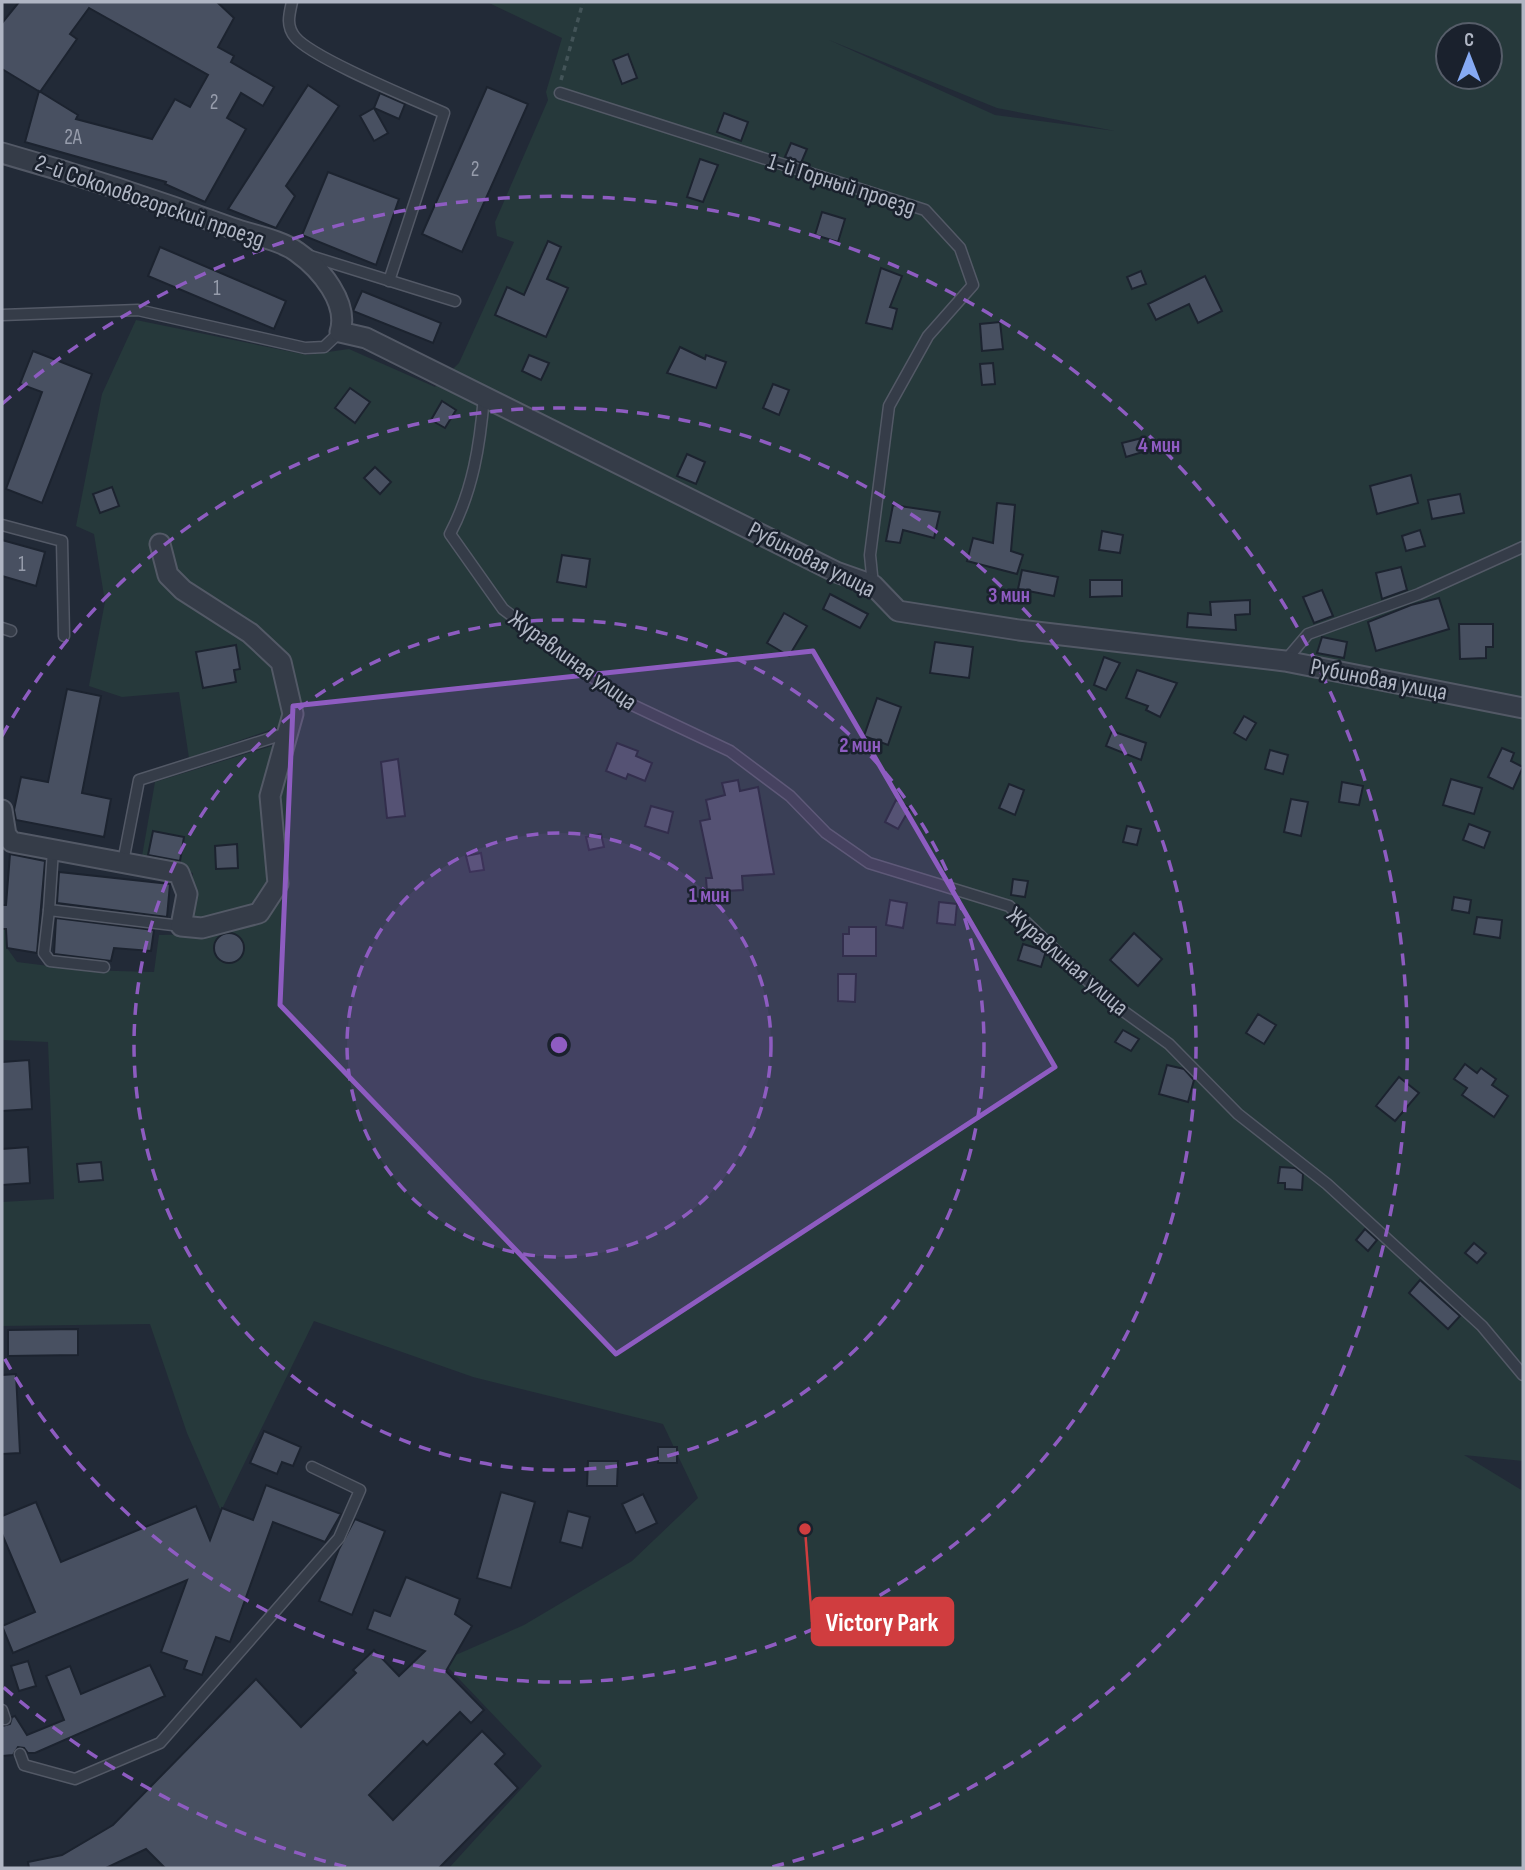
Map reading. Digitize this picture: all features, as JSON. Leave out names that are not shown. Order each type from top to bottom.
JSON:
[{"type":"street","name":"2-й Соколовогорский проезд","points":[[2,153],[119,186],[297,251]]},
{"type":"street","points":[[297,251],[339,301],[344,320],[340,332]]},
{"type":"street","name":"Рубиновая улица","points":[[340,332],[366,338],[836,572],[873,585],[898,611],[1019,630],[1285,661],[1523,708]]},
{"type":"street","points":[[2,810],[6,835],[12,842],[179,873],[187,894],[181,926],[202,928],[259,913],[278,884],[270,796],[293,714],[281,662],[250,633],[183,590],[168,575],[160,544]]},
{"type":"lane","points":[[292,2],[288,22],[296,38],[327,58],[444,113],[389,281]]},
{"type":"lane","name":"1-й Горный проезд","points":[[560,93],[925,211],[960,248],[973,285],[928,336],[889,406],[870,555],[873,585]]},
{"type":"lane","points":[[297,251],[455,300]]},
{"type":"lane","points":[[2,315],[138,310],[305,348],[324,347],[340,332]]},
{"type":"lane","name":"Журавлиная улица","points":[[484,395],[481,434],[467,501],[450,534],[503,609],[624,701],[730,751],[790,796],[825,833],[869,863],[1009,906],[1108,999],[1169,1044],[1238,1114],[1327,1184],[1482,1326],[1523,1375]]},
{"type":"lane","points":[[2,525],[61,541],[64,636]]},
{"type":"lane","points":[[1285,661],[1308,634],[1419,594],[1523,547]]},
{"type":"lane","points":[[121,861],[139,780],[290,732]]},
{"type":"lane","points":[[53,850],[44,953],[50,961],[104,967]]},
{"type":"lane","points":[[49,910],[181,926]]},
{"type":"lane","points":[[20,1754],[24,1765],[75,1779],[160,1743],[339,1538],[360,1490],[312,1467]]},
{"type":"path","points":[[560,93],[583,2]]},
{"type":"highlighted area","points":[[813,651],[1055,1067],[616,1354],[280,1005],[293,706]]},
{"type":"shaded area","points":[[487,2],[1523,2],[1523,1461],[1464,1455],[1523,1491],[1523,1868],[449,1868],[542,1766],[442,1661],[524,1625],[632,1561],[698,1498],[663,1424],[473,1377],[314,1321],[221,1511],[187,1433],[150,1324],[2,1326],[2,1202],[54,1199],[48,1042],[2,1040],[2,929],[6,929],[7,948],[17,962],[81,970],[154,972],[159,935],[204,934],[277,898],[276,799],[284,725],[189,758],[179,692],[122,697],[89,686],[105,602],[94,534],[76,526],[102,394],[136,320],[307,355],[349,349],[435,387],[459,363],[514,242],[497,236],[495,222],[548,100],[546,92],[562,38]],"holes":[[[829,40],[997,108],[1115,131],[995,115]]]},
{"type":"shaded area","points":[[278,744],[272,881],[253,909],[195,922],[189,917],[193,873],[141,862],[155,782]]},
{"type":"building","points":[[19,2],[217,2],[234,18],[218,47],[234,56],[231,62],[274,87],[263,106],[241,93],[227,118],[246,129],[205,202],[165,184],[166,182],[25,142],[39,91],[2,69],[2,23]],"holes":[[[89,8],[208,75],[190,107],[175,99],[152,139],[76,119],[78,115],[40,92],[77,39],[70,34]]]},
{"type":"building","points":[[628,54],[637,78],[622,84],[613,60]]},
{"type":"building","points":[[308,85],[339,106],[286,186],[295,196],[276,228],[228,209]]},
{"type":"building","points":[[487,87],[528,104],[462,252],[422,234]]},
{"type":"building","points":[[380,93],[405,104],[399,119],[374,108]]},
{"type":"building","points":[[374,108],[388,133],[374,141],[360,116]]},
{"type":"building","points":[[724,113],[748,122],[741,141],[717,132]]},
{"type":"building","points":[[791,143],[807,149],[801,163],[785,157]]},
{"type":"building","points":[[700,159],[718,165],[703,202],[687,197]]},
{"type":"building","points":[[328,172],[399,199],[376,265],[302,235]]},
{"type":"building","points":[[822,212],[845,219],[838,242],[815,235]]},
{"type":"building","points":[[548,241],[561,247],[547,279],[568,288],[546,337],[495,315],[507,287],[524,295]]},
{"type":"building","points":[[160,247],[286,301],[274,329],[148,276]]},
{"type":"building","points":[[881,268],[902,276],[890,307],[897,309],[892,329],[866,323]]},
{"type":"building","points":[[1141,271],[1146,284],[1132,289],[1127,277]]},
{"type":"building","points":[[1205,276],[1222,311],[1198,323],[1189,304],[1156,320],[1148,304]]},
{"type":"building","points":[[362,291],[441,323],[433,343],[353,311]]},
{"type":"building","points":[[1000,322],[1003,349],[982,351],[980,324]]},
{"type":"building","points":[[680,347],[705,359],[706,355],[726,362],[716,388],[667,373]]},
{"type":"building","points":[[33,351],[92,374],[42,503],[6,489],[42,392],[20,384]]},
{"type":"building","points":[[529,355],[549,363],[541,380],[522,371]]},
{"type":"building","points":[[993,363],[995,384],[982,385],[980,364]]},
{"type":"building","points":[[773,384],[789,390],[779,415],[763,408]]},
{"type":"building","points":[[350,388],[370,402],[355,423],[335,408]]},
{"type":"building","points":[[442,401],[456,410],[445,428],[431,420]]},
{"type":"building","points":[[1142,438],[1146,451],[1126,457],[1122,443]]},
{"type":"building","points":[[687,454],[705,462],[696,484],[677,476]]},
{"type":"building","points":[[375,467],[391,482],[380,494],[364,478]]},
{"type":"building","points":[[1411,475],[1418,503],[1377,514],[1370,486]]},
{"type":"building","points":[[112,487],[119,506],[100,513],[93,494]]},
{"type":"building","points":[[1460,494],[1464,513],[1432,519],[1428,500]]},
{"type":"building","points":[[997,503],[1015,505],[1011,551],[1023,555],[1017,574],[967,561],[973,538],[993,543]]},
{"type":"building","points":[[893,505],[940,512],[934,538],[903,530],[900,543],[886,541]]},
{"type":"building","points":[[1420,530],[1425,546],[1406,551],[1402,536]]},
{"type":"building","points":[[1102,531],[1123,535],[1120,553],[1099,550]]},
{"type":"building","points":[[2,540],[45,552],[36,586],[2,576]]},
{"type":"building","points":[[562,555],[590,559],[586,587],[557,582]]},
{"type":"building","points":[[1401,567],[1407,590],[1382,599],[1376,573]]},
{"type":"building","points":[[1022,570],[1058,577],[1054,596],[1018,589]]},
{"type":"building","points":[[1090,580],[1122,580],[1122,596],[1090,597]]},
{"type":"building","points":[[1322,590],[1333,616],[1314,623],[1303,597]]},
{"type":"building","points":[[830,594],[868,614],[860,628],[823,609]]},
{"type":"building","points":[[1439,598],[1449,629],[1376,651],[1368,622],[1411,605]]},
{"type":"building","points":[[1250,600],[1250,614],[1235,615],[1236,630],[1187,627],[1188,613],[1211,615],[1210,602]]},
{"type":"building","points":[[784,613],[807,626],[789,656],[767,643]]},
{"type":"building","points":[[1459,624],[1493,624],[1493,647],[1486,647],[1486,658],[1460,659]]},
{"type":"building","points":[[1322,637],[1347,642],[1344,658],[1317,653]]},
{"type":"building","points":[[935,642],[973,647],[969,678],[930,673]]},
{"type":"building","points":[[236,645],[240,669],[234,670],[236,682],[203,688],[196,652]]},
{"type":"building","points":[[1104,657],[1120,663],[1106,690],[1094,685]]},
{"type":"building","points":[[1137,670],[1177,683],[1160,717],[1146,710],[1148,706],[1126,698]]},
{"type":"building","points":[[67,689],[101,696],[82,793],[111,799],[104,837],[16,820],[14,810],[21,777],[48,782]]},
{"type":"building","points":[[877,698],[901,707],[888,745],[864,736]]},
{"type":"building","points":[[1244,716],[1256,723],[1246,740],[1234,733]]},
{"type":"building","points":[[1112,731],[1146,743],[1141,760],[1106,746]]},
{"type":"building","points":[[617,743],[638,751],[636,756],[652,763],[645,781],[628,774],[626,779],[606,771]]},
{"type":"building","points":[[1502,748],[1514,753],[1511,761],[1523,767],[1513,789],[1488,777]]},
{"type":"building","points":[[1270,750],[1288,755],[1283,774],[1265,769]]},
{"type":"building","points":[[398,759],[405,816],[387,818],[381,762]]},
{"type":"building","points":[[1451,779],[1482,788],[1474,814],[1443,805]]},
{"type":"building","points":[[738,780],[740,791],[758,787],[774,874],[742,876],[743,890],[707,892],[706,878],[712,878],[700,821],[710,819],[706,800],[725,795],[722,783]]},
{"type":"building","points":[[1342,782],[1363,786],[1359,805],[1339,802]]},
{"type":"building","points":[[1009,784],[1024,790],[1015,815],[999,808]]},
{"type":"building","points":[[1291,799],[1308,802],[1301,836],[1284,832]]},
{"type":"building","points":[[896,800],[910,808],[898,829],[885,822]]},
{"type":"building","points":[[651,806],[673,812],[668,833],[645,826]]},
{"type":"building","points":[[1469,824],[1490,832],[1484,848],[1463,840]]},
{"type":"building","points":[[1127,826],[1141,829],[1137,845],[1123,842]]},
{"type":"building","points":[[153,831],[184,837],[180,861],[148,855]]},
{"type":"building","points":[[601,834],[604,847],[589,850],[586,837]]},
{"type":"building","points":[[237,844],[238,868],[216,869],[215,846]]},
{"type":"building","points":[[481,853],[484,870],[470,872],[466,856]]},
{"type":"building","points":[[10,854],[45,861],[37,953],[7,948],[6,929],[2,929],[2,905],[6,905]]},
{"type":"building","points":[[59,872],[170,884],[167,917],[57,903]]},
{"type":"building","points":[[1013,879],[1028,881],[1025,897],[1011,895]]},
{"type":"building","points":[[1454,897],[1471,900],[1469,913],[1452,910]]},
{"type":"building","points":[[890,900],[907,903],[903,928],[886,925]]},
{"type":"building","points":[[939,902],[957,904],[955,925],[937,923]]},
{"type":"building","points":[[1477,917],[1502,920],[1500,938],[1474,934]]},
{"type":"building","points":[[56,918],[154,930],[151,951],[114,948],[111,961],[54,954]]},
{"type":"building","points":[[849,927],[876,927],[876,956],[843,956],[843,934],[849,934]]},
{"type":"building","points":[[229,933],[239,938],[244,948],[239,958],[229,963],[219,958],[214,948],[219,938]]},
{"type":"building","points":[[1134,933],[1162,959],[1138,986],[1110,960]]},
{"type":"building","points":[[1023,944],[1046,951],[1041,967],[1018,960]]},
{"type":"building","points":[[838,974],[856,974],[855,1002],[838,1001]]},
{"type":"building","points":[[1258,1014],[1276,1025],[1264,1044],[1246,1033]]},
{"type":"building","points":[[1123,1030],[1139,1039],[1131,1051],[1115,1042]]},
{"type":"building","points":[[29,1060],[32,1109],[2,1111],[2,1062]]},
{"type":"building","points":[[1465,1064],[1477,1073],[1481,1068],[1496,1079],[1492,1085],[1508,1096],[1494,1117],[1462,1095],[1467,1088],[1454,1079]]},
{"type":"building","points":[[1167,1065],[1184,1069],[1194,1080],[1188,1102],[1159,1094]]},
{"type":"building","points":[[1399,1077],[1419,1093],[1395,1121],[1376,1106]]},
{"type":"building","points":[[28,1147],[30,1183],[2,1185],[2,1149]]},
{"type":"building","points":[[101,1162],[103,1180],[79,1182],[77,1164]]},
{"type":"building","points":[[1280,1167],[1295,1168],[1303,1174],[1302,1190],[1285,1189],[1285,1183],[1278,1183]]},
{"type":"building","points":[[1365,1229],[1377,1240],[1368,1251],[1356,1240]]},
{"type":"building","points":[[1474,1243],[1486,1253],[1477,1263],[1465,1253]]},
{"type":"building","points":[[1420,1280],[1460,1316],[1448,1329],[1409,1293]]},
{"type":"building","points":[[78,1329],[78,1355],[8,1356],[8,1330]]},
{"type":"building","points":[[16,1374],[20,1453],[2,1454],[2,1375]]},
{"type":"building","points":[[264,1431],[301,1447],[293,1466],[282,1462],[277,1474],[250,1463]]},
{"type":"building","points":[[658,1447],[677,1447],[677,1463],[658,1463]]},
{"type":"building","points":[[588,1461],[618,1461],[617,1486],[587,1486]]},
{"type":"building","points":[[266,1485],[341,1514],[325,1542],[273,1522],[230,1642],[216,1637],[202,1675],[184,1669],[187,1661],[161,1652],[187,1580],[13,1653],[2,1626],[35,1612],[2,1534],[2,1516],[36,1502],[61,1562],[196,1506],[210,1540],[222,1508],[253,1520]]},
{"type":"building","points":[[501,1492],[535,1502],[511,1588],[477,1578]]},
{"type":"building","points":[[643,1494],[657,1523],[636,1533],[622,1504]]},
{"type":"building","points":[[568,1511],[590,1517],[582,1548],[560,1542]]},
{"type":"building","points":[[355,1519],[385,1531],[352,1615],[319,1601],[339,1549]]},
{"type":"building","points":[[406,1577],[460,1599],[455,1614],[472,1626],[446,1671],[484,1710],[471,1723],[460,1712],[427,1745],[423,1741],[369,1795],[393,1820],[482,1731],[505,1754],[495,1764],[518,1788],[439,1868],[165,1868],[146,1849],[106,1868],[29,1868],[28,1862],[62,1855],[113,1825],[256,1679],[301,1727],[356,1673],[353,1670],[374,1650],[399,1676],[425,1651],[367,1629],[374,1610],[390,1616]]},
{"type":"building","points":[[28,1661],[36,1686],[19,1691],[11,1666]]},
{"type":"building","points":[[150,1665],[165,1696],[35,1753],[28,1753],[24,1748],[18,1747],[13,1755],[2,1756],[2,1726],[10,1724],[12,1717],[15,1716],[27,1735],[64,1720],[46,1676],[70,1666],[81,1694]]},
{"type":"place","name":"Victory Park","points":[[805,1529]]}]
